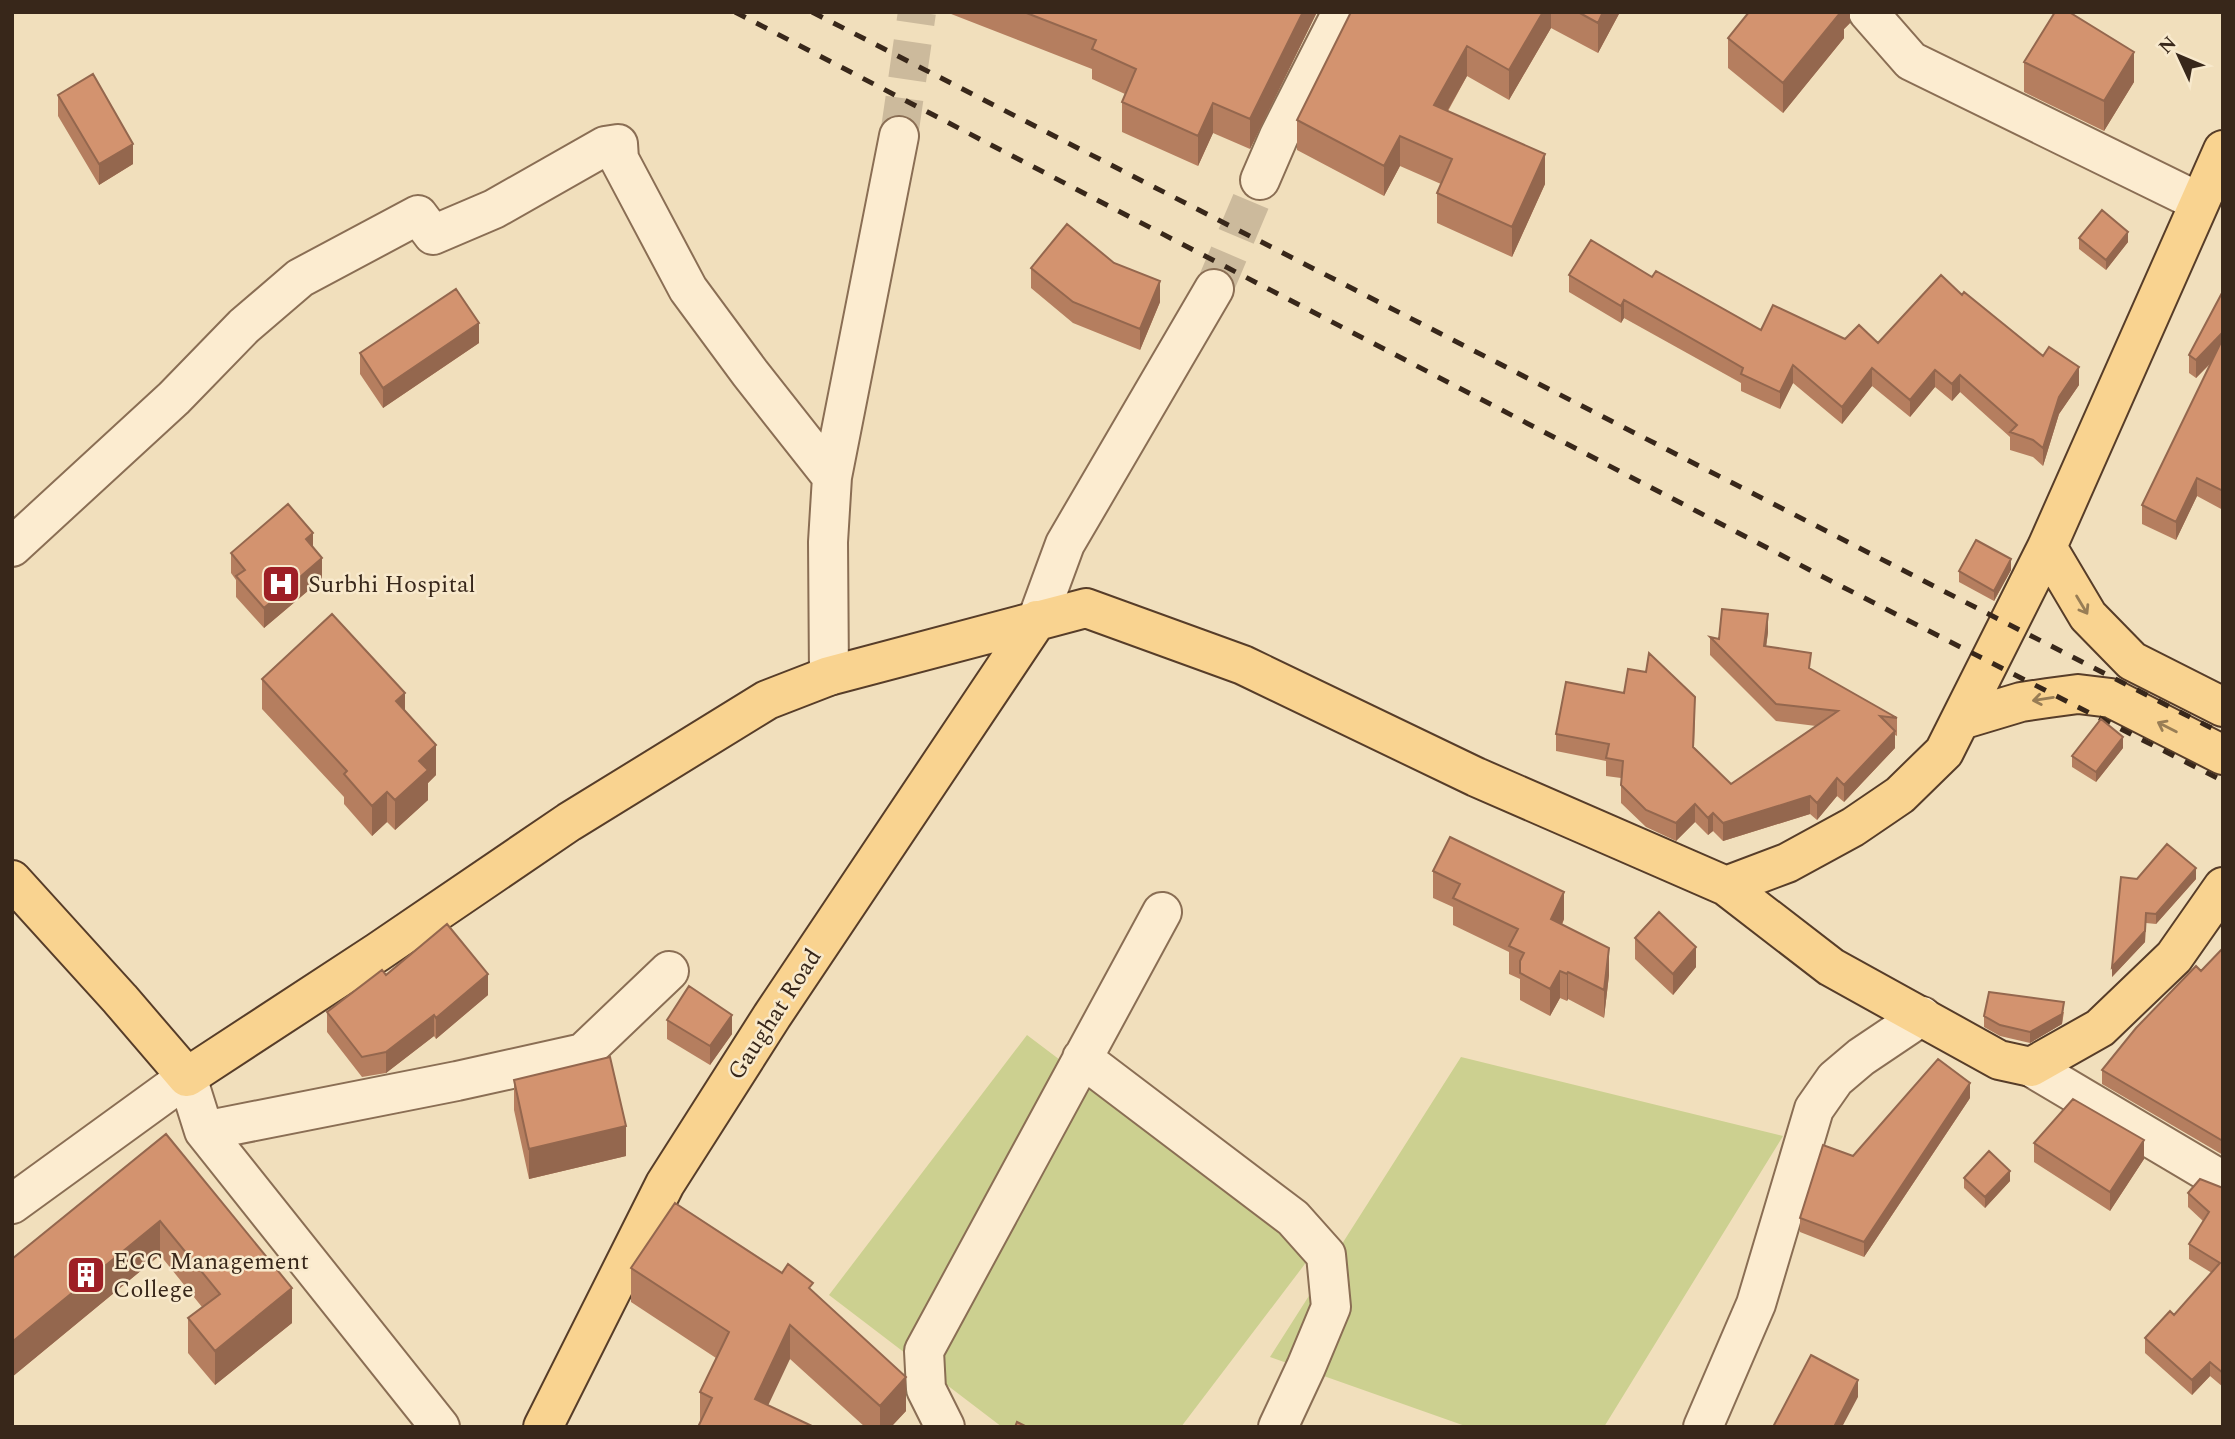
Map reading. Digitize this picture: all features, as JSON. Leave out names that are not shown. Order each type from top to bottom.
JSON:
[{"type":"main road","points":[[1726,886],[1787,863],[1853,827],[1900,795],[1944,752],[2047,547],[2223,150]]},
{"type":"main road","points":[[2047,547],[2088,616],[2132,661],[2223,707]]},
{"type":"main road","points":[[12,880],[187,1077],[569,822],[767,700],[829,676],[1086,608],[1243,665],[1476,777],[1726,886],[1831,967],[1999,1060],[2031,1067],[2100,1028],[2174,957],[2223,887]]},
{"type":"main road","name":"Gaughat Road","points":[[543,1427],[665,1184],[772,1016],[1037,620]]},
{"type":"main road","points":[[1961,720],[2021,702],[2048,698],[2078,694],[2111,698],[2223,755]]},
{"type":"street","points":[[1260,180],[1279,136],[1342,12]]},
{"type":"street","points":[[1868,12],[1911,61],[2199,202]]},
{"type":"street","points":[[829,676],[828,542],[832,477],[899,136]]},
{"type":"street","points":[[12,547],[174,398],[244,326],[300,278],[418,215],[433,235],[494,209],[605,146],[618,144],[619,159],[688,289],[832,477]]},
{"type":"street","points":[[1037,620],[1065,544],[1214,289]]},
{"type":"street","points":[[945,1427],[926,1389],[923,1352],[1162,912]]},
{"type":"street","points":[[204,1131],[457,1082],[583,1053],[669,971]]},
{"type":"street","points":[[1703,1427],[1756,1304],[1814,1109],[1835,1079],[1861,1056],[1922,1016]]},
{"type":"street","points":[[1082,1058],[1293,1218],[1326,1255],[1331,1307],[1307,1367],[1278,1427]]},
{"type":"street","points":[[2031,1067],[2223,1181]]},
{"type":"street","points":[[12,1204],[187,1077],[204,1131],[440,1427]]},
{"type":"green space","points":[[1027,1035],[1314,1252],[1181,1427],[1002,1427],[829,1295]]},
{"type":"green space","points":[[1461,1057],[1783,1136],[1604,1427],[1468,1427],[1270,1357]]},
{"type":"building","points":[[1024,12],[1303,12],[1250,119],[1213,103],[1198,136],[1122,102],[1136,69],[1092,49],[1096,40]]},
{"type":"building","points":[[1351,12],[1543,12],[1509,70],[1467,46],[1434,105],[1545,154],[1512,227],[1437,193],[1452,159],[1400,136],[1384,166],[1297,120]]},
{"type":"building","points":[[1578,12],[1603,12],[1598,23]]},
{"type":"building","points":[[1749,12],[1841,12],[1783,83],[1728,38]]},
{"type":"building","points":[[2055,12],[2069,12],[2134,52],[2104,101],[2024,62]]},
{"type":"building","points":[[93,74],[133,144],[99,164],[58,95]]},
{"type":"building","points":[[2102,210],[2128,232],[2106,260],[2079,238]]},
{"type":"building","points":[[1067,224],[1114,263],[1160,281],[1140,329],[1073,302],[1031,268]]},
{"type":"building","points":[[1591,240],[1652,277],[1656,271],[1761,330],[1773,305],[1845,339],[1859,325],[1878,343],[1941,275],[1962,295],[1964,292],[2043,356],[2049,347],[2079,367],[2059,397],[2043,448],[2033,440],[2010,432],[2017,425],[1960,375],[1952,384],[1935,370],[1910,400],[1872,368],[1842,407],[1793,365],[1780,392],[1741,374],[1743,368],[1624,300],[1621,306],[1569,275]]},
{"type":"building","points":[[456,289],[479,323],[383,388],[360,353]]},
{"type":"building","points":[[2223,291],[2223,332],[2196,360],[2189,355]]},
{"type":"building","points":[[2223,338],[2223,491],[2197,478],[2176,522],[2142,505]]},
{"type":"building","points":[[288,504],[313,533],[306,539],[322,558],[264,608],[236,576],[245,570],[231,553]]},
{"type":"building","points":[[1976,540],[2011,559],[1994,591],[1959,571]]},
{"type":"building","points":[[1722,609],[1768,614],[1764,646],[1811,653],[1809,668],[1897,718],[1880,716],[1895,731],[1844,785],[1837,778],[1817,803],[1810,796],[1723,823],[1713,813],[1708,818],[1695,804],[1676,823],[1646,810],[1621,785],[1623,761],[1606,758],[1609,744],[1556,734],[1566,682],[1624,693],[1628,669],[1646,672],[1649,653],[1695,697],[1693,747],[1731,784],[1838,711],[1776,704],[1710,637],[1719,639]]},
{"type":"building","points":[[332,614],[405,693],[396,701],[436,745],[419,761],[428,770],[395,800],[387,792],[372,806],[344,774],[347,771],[262,679]]},
{"type":"building","points":[[2101,719],[2123,737],[2096,772],[2072,756]]},
{"type":"building","points":[[1450,837],[1564,892],[1551,919],[1609,948],[1604,990],[1568,972],[1567,974],[1560,971],[1550,989],[1520,973],[1520,961],[1524,953],[1509,946],[1518,929],[1453,898],[1460,884],[1433,871]]},
{"type":"building","points":[[2167,844],[2196,868],[2156,914],[2146,913],[2145,931],[2112,967],[2121,877],[2137,879]]},
{"type":"building","points":[[1659,912],[1696,947],[1673,974],[1635,938]]},
{"type":"building","points":[[447,924],[488,974],[436,1018],[434,1015],[386,1052],[362,1057],[327,1012],[382,970],[386,975]]},
{"type":"building","points":[[2223,948],[2223,1141],[2102,1070],[2136,1028],[2196,966],[2201,971]]},
{"type":"building","points":[[689,986],[732,1015],[710,1046],[667,1020]]},
{"type":"building","points":[[1989,992],[2064,1002],[2062,1014],[2030,1032],[2000,1025],[1984,1016]]},
{"type":"building","points":[[610,1057],[626,1126],[529,1149],[514,1080]]},
{"type":"building","points":[[1938,1059],[1970,1083],[1864,1242],[1800,1218],[1823,1145],[1853,1156]]},
{"type":"building","points":[[2073,1099],[2144,1140],[2110,1192],[2034,1143]]},
{"type":"building","points":[[166,1134],[292,1288],[215,1351],[188,1318],[220,1294],[160,1221],[12,1342],[12,1259]]},
{"type":"building","points":[[1989,1151],[2010,1171],[1985,1197],[1964,1178]]},
{"type":"building","points":[[2200,1179],[2223,1188],[2223,1373],[2210,1362],[2192,1380],[2145,1338],[2170,1311],[2174,1315],[2220,1263],[2189,1244],[2209,1212],[2188,1193]]},
{"type":"building","points":[[675,1203],[782,1273],[788,1264],[813,1283],[809,1288],[906,1377],[880,1406],[790,1325],[755,1399],[814,1427],[698,1427],[712,1398],[700,1392],[729,1332],[631,1268]]},
{"type":"building","points":[[1811,1355],[1858,1380],[1834,1427],[1773,1427]]},
{"type":"tunnel","points":[[899,136],[917,12]]},
{"type":"tunnel","points":[[1214,289],[1260,180]]},
{"type":"railway","points":[[735,12],[1833,582],[2223,781]]},
{"type":"railway","points":[[812,12],[2223,734]]},
{"type":"place","name":"Surbhi Hospital","points":[[281,584]]},
{"type":"place","name":"ECC Management College","points":[[86,1275]]}]
